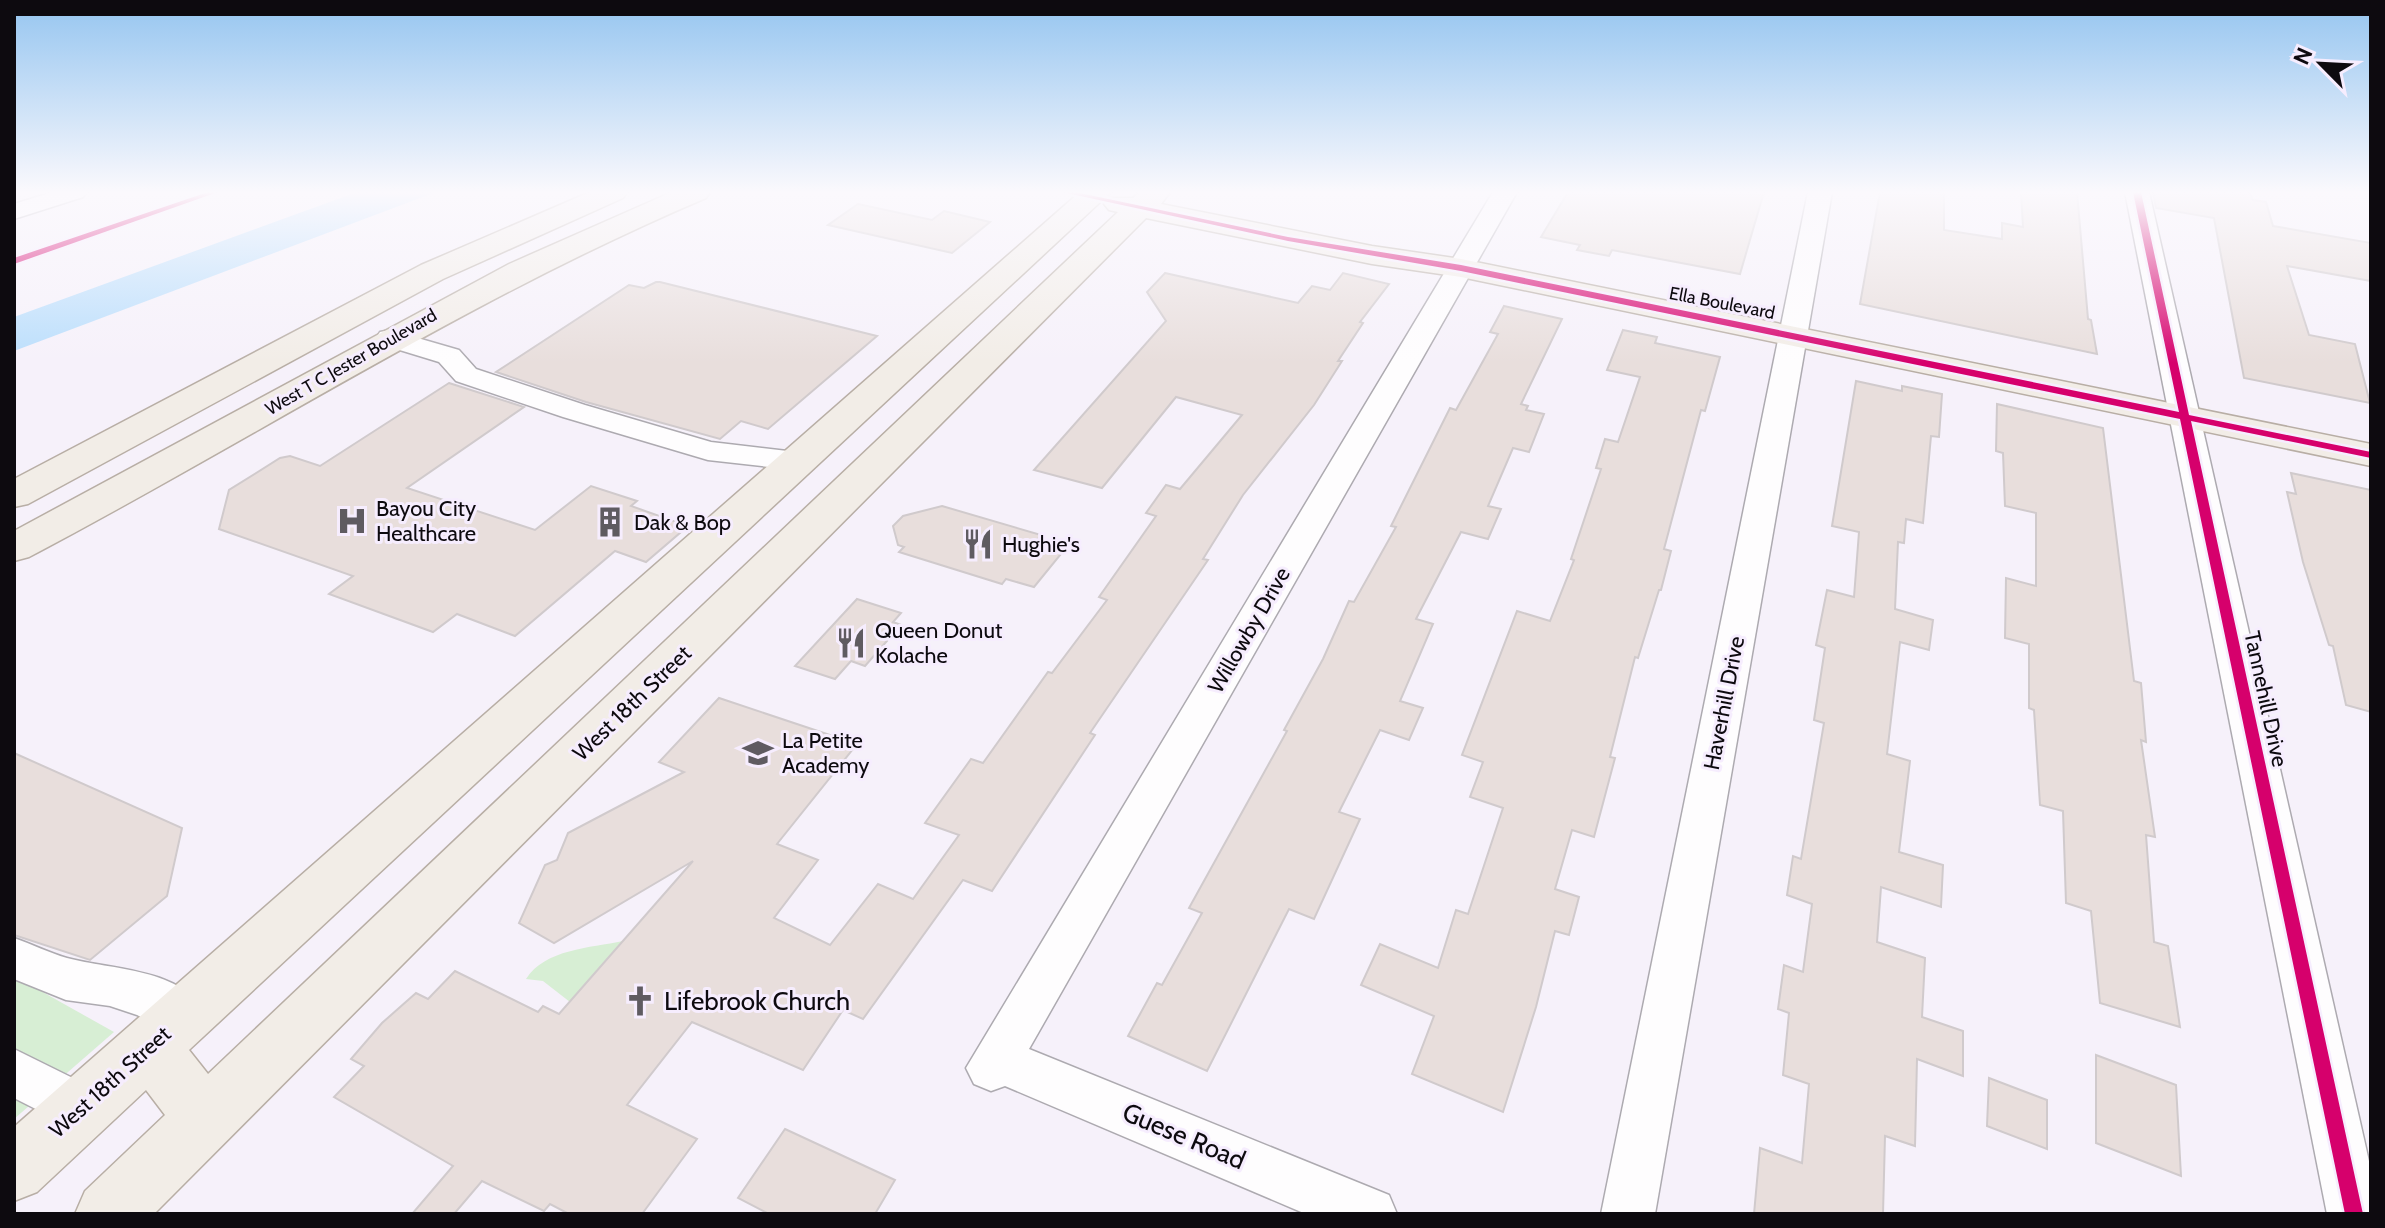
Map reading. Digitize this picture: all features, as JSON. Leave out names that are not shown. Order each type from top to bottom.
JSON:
[{"type":"main road","name":"West T C Jester Boulevard","points":[[14,495],[342,319],[480,249]]},
{"type":"main road","name":"West T C Jester Boulevard","points":[[14,548],[182,459],[390,338],[518,270],[565,249]]},
{"type":"main road","name":"West 18th Street","points":[[14,1169],[848,414],[1024,249]]},
{"type":"main road","name":"West 18th Street","points":[[108,1214],[1097,249]]},
{"type":"main road","name":"Ella Boulevard","points":[[1347,249],[1466,259]]},
{"type":"main road","name":"Ella Boulevard","points":[[1427,249],[2183,406],[2371,455]]},
{"type":"main road","points":[[342,319],[390,338]]},
{"type":"main road","name":"Ella Boulevard","points":[[2183,406],[2371,432]]},
{"type":"main road","points":[[848,414],[910,432]]},
{"type":"main road","points":[[576,661],[648,687]]},
{"type":"main road","points":[[166,1031],[205,1119]]},
{"type":"street","name":"Willowby Drive","points":[[994,1063],[1472,249]]},
{"type":"street","name":"Haverhill Drive","points":[[1628,1214],[1809,249]]},
{"type":"street","name":"Tannehill Drive","points":[[2149,249],[2354,1214]]},
{"type":"street","points":[[390,338],[449,356],[466,375],[574,411],[708,451],[796,461]]},
{"type":"street","points":[[14,958],[66,979],[110,985],[151,998],[166,1031]]},
{"type":"street","name":"Guese Road","points":[[994,1063],[1370,1214]]},
{"type":"street","points":[[14,1072],[81,1108]]},
{"type":"green space","points":[[623,941],[570,1002],[543,981],[526,979],[534,969],[556,956]]},
{"type":"green space","points":[[14,976],[114,1032],[14,1119]]},
{"type":"water","points":[[200,249],[284,249],[14,351],[14,317]]},
{"type":"building","points":[[1747,249],[1740,274],[1612,250],[1609,256],[1577,250]]},
{"type":"building","points":[[1870,249],[2082,249],[2088,319],[2091,320],[2097,354],[1860,304]]},
{"type":"building","points":[[2220,249],[2371,249],[2371,281],[2287,266],[2309,335],[2355,344],[2370,403],[2244,378]]},
{"type":"building","points":[[1165,273],[1298,303],[1312,286],[1330,290],[1343,273],[1389,284],[1360,322],[1363,323],[1314,405],[1243,495],[1203,559],[1208,560],[1090,733],[1095,735],[992,891],[963,880],[863,1019],[843,1010],[803,1070],[692,1022],[627,1105],[697,1139],[642,1214],[569,1214],[550,1204],[544,1211],[482,1181],[454,1214],[412,1214],[453,1166],[334,1097],[364,1066],[351,1059],[382,1023],[416,993],[428,999],[455,971],[538,1012],[543,1006],[559,1014],[693,861],[554,943],[519,923],[545,865],[557,860],[568,833],[684,772],[659,762],[719,698],[857,744],[777,844],[818,860],[774,918],[830,945],[878,884],[913,899],[959,835],[925,823],[971,759],[983,763],[1048,672],[1052,673],[1107,600],[1099,597],[1156,516],[1146,513],[1166,485],[1180,489],[1242,415],[1176,397],[1102,488],[1034,470],[1166,321],[1147,292]]},
{"type":"building","points":[[656,282],[877,336],[768,429],[741,421],[720,439],[586,402],[496,372],[629,285],[644,288]]},
{"type":"building","points":[[1504,306],[1562,319],[1521,404],[1528,406],[1526,410],[1544,414],[1529,452],[1513,448],[1488,506],[1501,509],[1488,539],[1461,532],[1416,619],[1433,624],[1400,701],[1423,708],[1409,740],[1380,730],[1339,812],[1360,819],[1314,919],[1289,909],[1207,1071],[1128,1036],[1157,983],[1162,985],[1202,913],[1189,908],[1287,731],[1284,730],[1323,659],[1349,601],[1354,602],[1396,527],[1391,526],[1450,408],[1456,410],[1498,334],[1490,332]]},
{"type":"building","points":[[1623,330],[1657,337],[1655,343],[1720,357],[1705,411],[1701,410],[1664,549],[1671,551],[1661,590],[1638,658],[1635,657],[1610,757],[1615,758],[1594,837],[1572,830],[1555,889],[1579,897],[1569,935],[1555,931],[1536,1007],[1503,1112],[1412,1074],[1434,1016],[1361,985],[1380,944],[1438,968],[1456,910],[1468,914],[1503,808],[1470,797],[1483,762],[1462,755],[1517,611],[1550,621],[1574,560],[1571,559],[1601,469],[1596,468],[1605,439],[1618,442],[1640,377],[1607,370]]},
{"type":"building","points":[[1856,381],[1902,391],[1902,386],[1942,394],[1939,437],[1931,436],[1923,523],[1906,519],[1904,543],[1898,542],[1895,609],[1933,620],[1929,650],[1900,642],[1887,754],[1910,761],[1899,852],[1943,865],[1941,907],[1881,887],[1877,942],[1925,958],[1922,1017],[1963,1031],[1963,1076],[1917,1059],[1915,1146],[1885,1136],[1883,1214],[1754,1214],[1760,1148],[1802,1163],[1809,1084],[1783,1075],[1789,1013],[1778,1009],[1784,965],[1803,972],[1812,904],[1787,895],[1793,856],[1801,859],[1824,723],[1814,720],[1825,648],[1816,645],[1827,590],[1854,597],[1859,532],[1832,526]]},
{"type":"building","points":[[449,383],[524,407],[407,488],[535,530],[591,486],[637,501],[631,506],[688,526],[646,562],[615,551],[515,636],[457,614],[433,632],[329,594],[353,576],[219,529],[229,490],[280,458],[290,456],[320,466]]},
{"type":"building","points":[[1997,404],[2103,428],[2134,681],[2141,683],[2146,742],[2141,740],[2155,837],[2146,835],[2154,942],[2168,946],[2180,1027],[2100,1003],[2091,911],[2066,903],[2063,811],[2040,805],[2034,710],[2029,708],[2029,644],[2005,638],[2006,578],[2036,586],[2036,513],[2005,506],[2003,453],[1996,451]]},
{"type":"building","points":[[2291,473],[2371,490],[2371,712],[2346,705],[2333,646],[2329,645],[2303,562],[2287,492],[2296,494]]},
{"type":"building","name":"Hughie's","points":[[942,506],[1041,535],[1037,540],[1065,549],[1034,587],[1006,579],[1002,584],[899,552],[904,547],[898,545],[893,526],[903,516]]},
{"type":"building","name":"Queen Donut Kolache","points":[[857,599],[901,613],[893,622],[901,625],[865,666],[851,661],[835,679],[795,666]]},
{"type":"building","points":[[14,753],[182,828],[167,896],[90,960],[14,935]]},
{"type":"building","points":[[2096,1055],[2176,1085],[2181,1176],[2096,1143]]},
{"type":"building","points":[[1989,1078],[2047,1100],[2047,1149],[1987,1126]]},
{"type":"building","points":[[785,1129],[895,1180],[875,1214],[769,1214],[738,1198]]},
{"type":"cycle path","points":[[14,261],[48,249]]},
{"type":"cycle path","points":[[1349,249],[1461,268],[2371,455]]},
{"type":"cycle path","points":[[2149,249],[2354,1214]]},
{"type":"place","name":"Bayou City Healthcare","points":[[352,521]]},
{"type":"place","name":"Dak & Bop","points":[[610,522]]},
{"type":"place","name":"Hughie's","points":[[978,544]]},
{"type":"place","name":"Queen Donut Kolache","points":[[851,643]]},
{"type":"place","name":"La Petite Academy","points":[[758,753]]},
{"type":"place","name":"Lifebrook Church","points":[[640,1001]]}]
